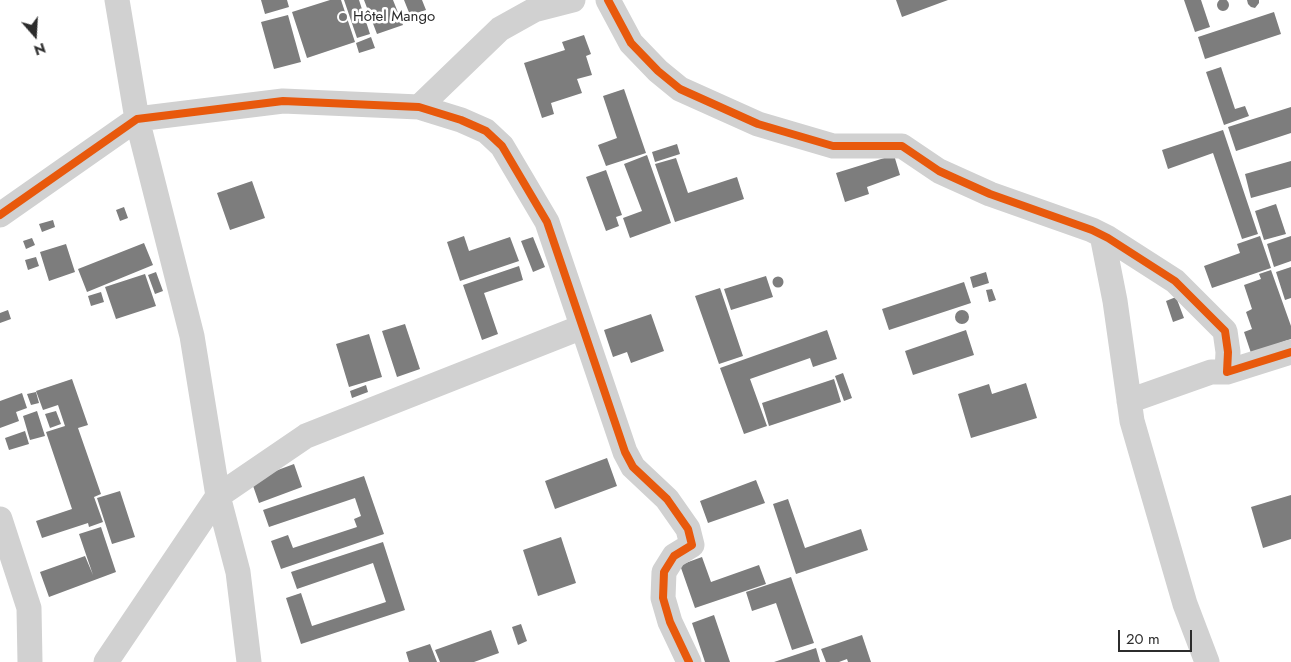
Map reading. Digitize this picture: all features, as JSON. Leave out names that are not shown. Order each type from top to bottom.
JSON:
[{"type":"street","points":[[116,0],[137,119],[192,336],[218,496],[238,572],[249,662]]},
{"type":"street","points":[[419,107],[500,30],[534,10],[573,0]]},
{"type":"street","points":[[608,0],[632,43],[658,71],[680,89],[758,124],[833,146],[902,146],[939,171],[990,194],[1102,234],[1175,281],[1225,331],[1228,352],[1227,372]]},
{"type":"street","points":[[0,215],[137,119],[283,101],[419,107],[486,131],[502,146],[547,222],[625,452],[633,467],[667,499],[688,529],[692,545],[674,556],[664,572],[664,598],[670,622],[689,662]]},
{"type":"street","points":[[1102,234],[1115,301],[1132,421],[1185,604],[1207,662]]},
{"type":"street","points":[[106,662],[218,496],[306,436],[582,327]]},
{"type":"street","points":[[1129,401],[1211,372],[1227,372],[1291,352]]},
{"type":"street","points":[[0,519],[29,608],[30,662]]},
{"type":"building","points":[[1221,-1],[1225,-1],[1229,5],[1225,11],[1221,11],[1217,7],[1217,3]]},
{"type":"building","points":[[261,0],[287,0],[289,7],[265,14]]},
{"type":"building","points":[[330,0],[341,0],[355,42],[307,58],[292,12]]},
{"type":"building","points":[[344,0],[359,0],[370,34],[357,38]]},
{"type":"building","points":[[364,0],[393,0],[403,25],[377,34]]},
{"type":"building","points":[[404,0],[422,0],[426,10],[410,15]]},
{"type":"building","points":[[896,0],[948,0],[902,17]]},
{"type":"building","points":[[1184,0],[1201,0],[1210,27],[1195,32]]},
{"type":"building","points":[[1247,0],[1259,0],[1259,3],[1255,8],[1251,7]]},
{"type":"building","points":[[1274,12],[1281,34],[1205,59],[1198,37]]},
{"type":"building","points":[[288,15],[301,62],[274,69],[261,22]]},
{"type":"building","points":[[584,35],[591,54],[586,56],[592,75],[577,79],[582,93],[551,103],[554,114],[542,118],[524,63],[565,50],[562,42]]},
{"type":"building","points":[[371,37],[375,48],[359,53],[356,43]]},
{"type":"building","points":[[1221,67],[1235,109],[1245,106],[1249,116],[1224,125],[1206,72]]},
{"type":"building","points":[[624,89],[646,153],[606,166],[598,145],[617,138],[603,96]]},
{"type":"building","points":[[1291,107],[1291,133],[1236,151],[1228,127]]},
{"type":"building","points":[[1223,130],[1258,234],[1242,239],[1213,153],[1168,169],[1162,150]]},
{"type":"building","points":[[677,144],[680,154],[655,162],[652,152]]},
{"type":"building","points":[[647,155],[671,223],[630,238],[623,218],[642,211],[624,164]]},
{"type":"building","points":[[894,155],[900,175],[867,187],[869,194],[845,202],[836,173]]},
{"type":"building","points":[[676,158],[688,193],[737,177],[744,199],[675,222],[655,164]]},
{"type":"building","points":[[1291,161],[1291,187],[1251,198],[1245,174]]},
{"type":"building","points":[[606,170],[622,215],[616,217],[619,226],[606,231],[586,177]]},
{"type":"building","points":[[252,181],[265,218],[230,230],[217,193]]},
{"type":"building","points":[[1276,204],[1286,234],[1264,240],[1255,211]]},
{"type":"building","points":[[124,207],[128,218],[120,221],[116,210]]},
{"type":"building","points":[[53,220],[55,227],[42,232],[39,224]]},
{"type":"building","points":[[464,236],[469,251],[510,237],[519,261],[460,281],[447,242]]},
{"type":"building","points":[[1260,236],[1271,268],[1212,288],[1204,266],[1240,253],[1237,244]]},
{"type":"building","points":[[1291,236],[1291,261],[1274,267],[1267,244]]},
{"type":"building","points":[[533,237],[545,267],[533,272],[521,241]]},
{"type":"building","points":[[32,238],[35,245],[26,249],[23,241]]},
{"type":"building","points":[[144,243],[153,265],[87,292],[78,269]]},
{"type":"building","points":[[66,244],[75,272],[49,281],[40,252]]},
{"type":"building","points":[[36,257],[39,266],[28,270],[25,260]]},
{"type":"building","points":[[519,266],[523,280],[484,293],[498,334],[482,340],[463,285]]},
{"type":"building","points":[[1291,267],[1291,298],[1285,300],[1276,272]]},
{"type":"building","points":[[1271,270],[1291,326],[1291,339],[1251,353],[1244,332],[1252,329],[1246,312],[1252,309],[1244,285],[1261,279],[1259,274]]},
{"type":"building","points":[[156,272],[163,291],[155,294],[148,275]]},
{"type":"building","points":[[986,272],[989,283],[973,288],[970,277]]},
{"type":"building","points":[[145,274],[156,306],[116,319],[105,287]]},
{"type":"building","points":[[766,276],[773,297],[731,310],[724,289]]},
{"type":"building","points":[[776,277],[780,277],[783,282],[782,286],[776,287],[773,284],[773,280]]},
{"type":"building","points":[[964,282],[971,303],[889,330],[882,309]]},
{"type":"building","points":[[720,288],[743,356],[719,364],[695,296]]},
{"type":"building","points":[[992,289],[996,300],[989,302],[986,290]]},
{"type":"building","points":[[101,292],[104,302],[91,306],[88,296]]},
{"type":"building","points":[[1176,297],[1184,318],[1173,322],[1166,301]]},
{"type":"building","points":[[8,310],[11,319],[0,323],[0,313]]},
{"type":"building","points":[[959,310],[965,310],[969,317],[965,324],[959,324],[955,320],[955,314]]},
{"type":"building","points":[[651,314],[664,351],[631,363],[627,352],[613,357],[604,330]]},
{"type":"building","points":[[405,324],[420,369],[397,377],[382,331]]},
{"type":"building","points":[[827,330],[837,359],[813,367],[810,358],[750,379],[767,426],[744,434],[720,368]]},
{"type":"building","points":[[966,330],[974,355],[913,375],[905,351]]},
{"type":"building","points":[[369,334],[382,377],[349,387],[336,344]]},
{"type":"building","points":[[843,373],[852,398],[844,401],[835,376]]},
{"type":"building","points":[[72,379],[88,425],[78,428],[101,494],[94,497],[103,522],[89,527],[88,523],[42,538],[36,521],[72,509],[46,432],[65,426],[58,405],[43,410],[36,391]]},
{"type":"building","points":[[834,379],[841,402],[769,426],[762,403]]},
{"type":"building","points":[[1026,383],[1037,418],[971,438],[958,394],[989,384],[992,394]]},
{"type":"building","points":[[366,385],[368,392],[352,398],[350,391]]},
{"type":"building","points":[[36,392],[39,403],[31,405],[27,394]]},
{"type":"building","points":[[22,393],[27,408],[16,412],[19,421],[0,428],[0,401]]},
{"type":"building","points":[[37,411],[45,436],[30,440],[23,416]]},
{"type":"building","points":[[56,411],[61,424],[50,428],[45,414]]},
{"type":"building","points":[[25,431],[29,444],[9,450],[5,438]]},
{"type":"building","points":[[607,458],[617,486],[555,509],[545,481]]},
{"type":"building","points":[[294,464],[302,487],[259,503],[251,480]]},
{"type":"building","points":[[364,476],[384,534],[281,569],[271,541],[288,535],[293,548],[357,527],[354,519],[361,516],[355,498],[269,527],[263,510]]},
{"type":"building","points":[[756,480],[765,503],[708,523],[700,501]]},
{"type":"building","points":[[120,491],[135,537],[112,544],[97,498]]},
{"type":"building","points":[[1291,495],[1291,539],[1263,548],[1251,507]]},
{"type":"building","points":[[788,499],[805,548],[861,529],[868,550],[796,574],[773,504]]},
{"type":"building","points":[[101,527],[116,572],[49,597],[40,572],[85,556],[93,575],[79,534]]},
{"type":"building","points":[[561,537],[576,583],[538,596],[523,550]]},
{"type":"building","points":[[383,542],[405,610],[301,644],[286,598],[301,593],[312,626],[386,602],[373,563],[297,589],[291,572]]},
{"type":"building","points":[[702,557],[711,582],[759,565],[766,584],[695,608],[680,565]]},
{"type":"building","points":[[791,577],[814,643],[792,650],[776,603],[752,611],[746,592]]},
{"type":"building","points":[[714,615],[730,662],[705,662],[692,623]]},
{"type":"building","points":[[521,624],[527,641],[518,645],[512,627]]},
{"type":"building","points":[[491,630],[499,653],[474,662],[440,662],[435,650]]},
{"type":"building","points":[[862,635],[871,662],[848,662],[847,659],[839,662],[826,662],[821,649]]},
{"type":"building","points":[[430,644],[437,662],[409,662],[406,652]]},
{"type":"building","points":[[816,648],[820,662],[774,662]]},
{"type":"cycle path","points":[[608,0],[631,43],[658,71],[680,89],[758,124],[833,146],[902,146],[939,171],[990,194],[1092,230],[1108,238],[1175,281],[1225,331],[1228,352],[1227,372],[1291,352]]},
{"type":"cycle path","points":[[0,215],[137,119],[283,101],[419,107],[461,120],[486,131],[502,146],[547,222],[625,452],[633,467],[667,499],[688,529],[692,545],[674,556],[664,572],[663,598],[670,622],[689,662]]},
{"type":"place","name":"Hôtel Mango","points":[[343,17]]}]
